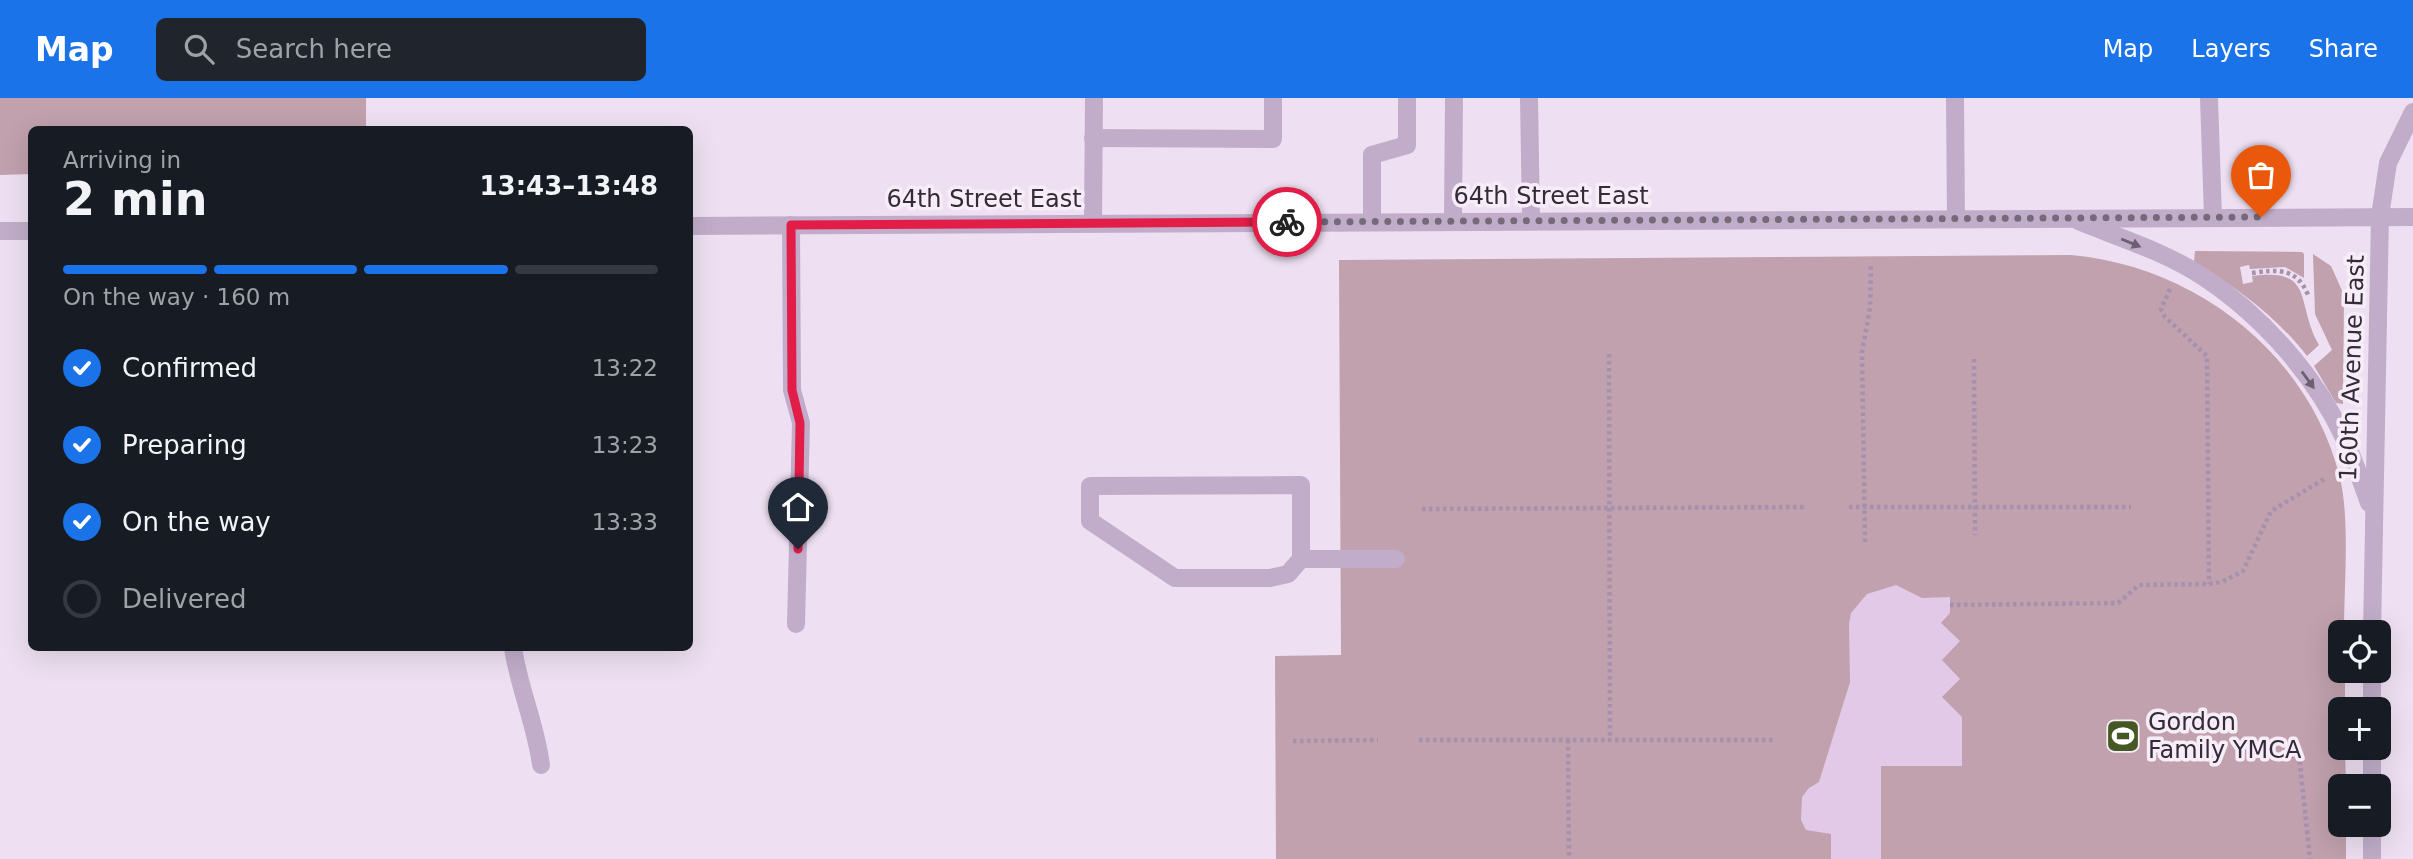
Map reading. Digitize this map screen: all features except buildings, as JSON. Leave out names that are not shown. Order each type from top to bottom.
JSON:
[{"type":"street","points":[[1093,223],[1094,98]]},
{"type":"street","points":[[1093,138],[1273,139],[1273,98]]},
{"type":"street","points":[[1372,221],[1372,155],[1407,145],[1407,98]]},
{"type":"street","points":[[1453,221],[1454,98]]},
{"type":"street","points":[[1529,98],[1531,220]]},
{"type":"street","points":[[1955,98],[1956,218]]},
{"type":"street","points":[[2209,98],[2213,217]]},
{"type":"street","name":"160th Avenue East","points":[[2372,620],[2372,510],[2380,216],[2388,163],[2413,112]]},
{"type":"street","points":[[2068,217],[2164,255],[2204,277],[2241,305],[2277,340],[2311,383],[2344,437],[2372,510]]},
{"type":"street","name":"64th Street East","points":[[693,226],[2413,217]]},
{"type":"street","points":[[791,225],[792,390],[800,423],[796,624]]},
{"type":"street","points":[[0,231],[28,231]]},
{"type":"street","points":[[1301,559],[1301,485],[1090,485],[1090,521],[1175,578],[1270,578],[1287,573],[1301,559],[1396,559]]},
{"type":"street","points":[[513,651],[517,677],[538,743],[541,765]]},
{"type":"street","points":[[2372,837],[2372,859]]},
{"type":"path","points":[[1865,542],[1862,352],[1870,308],[1871,263]]},
{"type":"path","points":[[2252,273],[2285,270],[2303,282],[2308,295]]},
{"type":"path","points":[[2170,289],[2161,309],[2165,317],[2207,356],[2209,584]]},
{"type":"path","points":[[1609,354],[1610,740]]},
{"type":"path","points":[[1974,359],[1975,535]]},
{"type":"path","points":[[1950,605],[2118,603],[2139,585],[2222,582],[2243,571],[2271,511],[2326,478]]},
{"type":"path","points":[[1422,509],[1805,507]]},
{"type":"path","points":[[1849,507],[2131,507]]},
{"type":"path","points":[[1293,741],[1378,740]]},
{"type":"path","points":[[1419,740],[1773,740]]},
{"type":"path","points":[[1568,740],[1569,859]]},
{"type":"path","points":[[2284,756],[2299,755],[2310,859]]},
{"type":"shaded area","points":[[0,98],[366,98],[366,126],[28,126],[28,174],[0,175]]},
{"type":"shaded area","points":[[2195,251],[2302,252],[2304,278],[2285,267],[2250,269],[2249,265],[2240,267],[2243,284],[2253,282],[2252,276],[2272,275],[2286,277],[2295,283],[2319,345],[2307,356],[2282,328],[2255,304],[2194,262]]},
{"type":"shaded area","points":[[2313,254],[2331,266],[2344,295],[2343,404],[2336,403],[2314,366],[2332,350],[2315,314]]},
{"type":"shaded area","points":[[2071,255],[2117,263],[2161,277],[2202,297],[2240,324],[2274,355],[2302,392],[2325,433],[2340,478],[2345,513],[2344,620],[2328,620],[2328,683],[2345,683],[2345,697],[2328,697],[2328,760],[2345,760],[2346,774],[2328,774],[2328,837],[2346,837],[2346,859],[1276,859],[1275,656],[1341,655],[1339,260]]},
{"type":"shaded area","points":[[1896,585],[1922,598],[1950,597],[1950,613],[1941,623],[1960,641],[1942,660],[1960,679],[1942,697],[1962,717],[1962,766],[1881,766],[1881,859],[1831,859],[1831,834],[1806,830],[1801,820],[1802,797],[1809,788],[1819,782],[1850,682],[1851,613],[1867,594]]},
{"type":"way so far","points":[[1287,222],[2261,217]]},
{"type":"place","name":"Gordon Family YMCA","points":[[2123,736]]},
{"type":"route","points":[[798,549],[800,423],[792,390],[791,225],[1287,222]]}]
